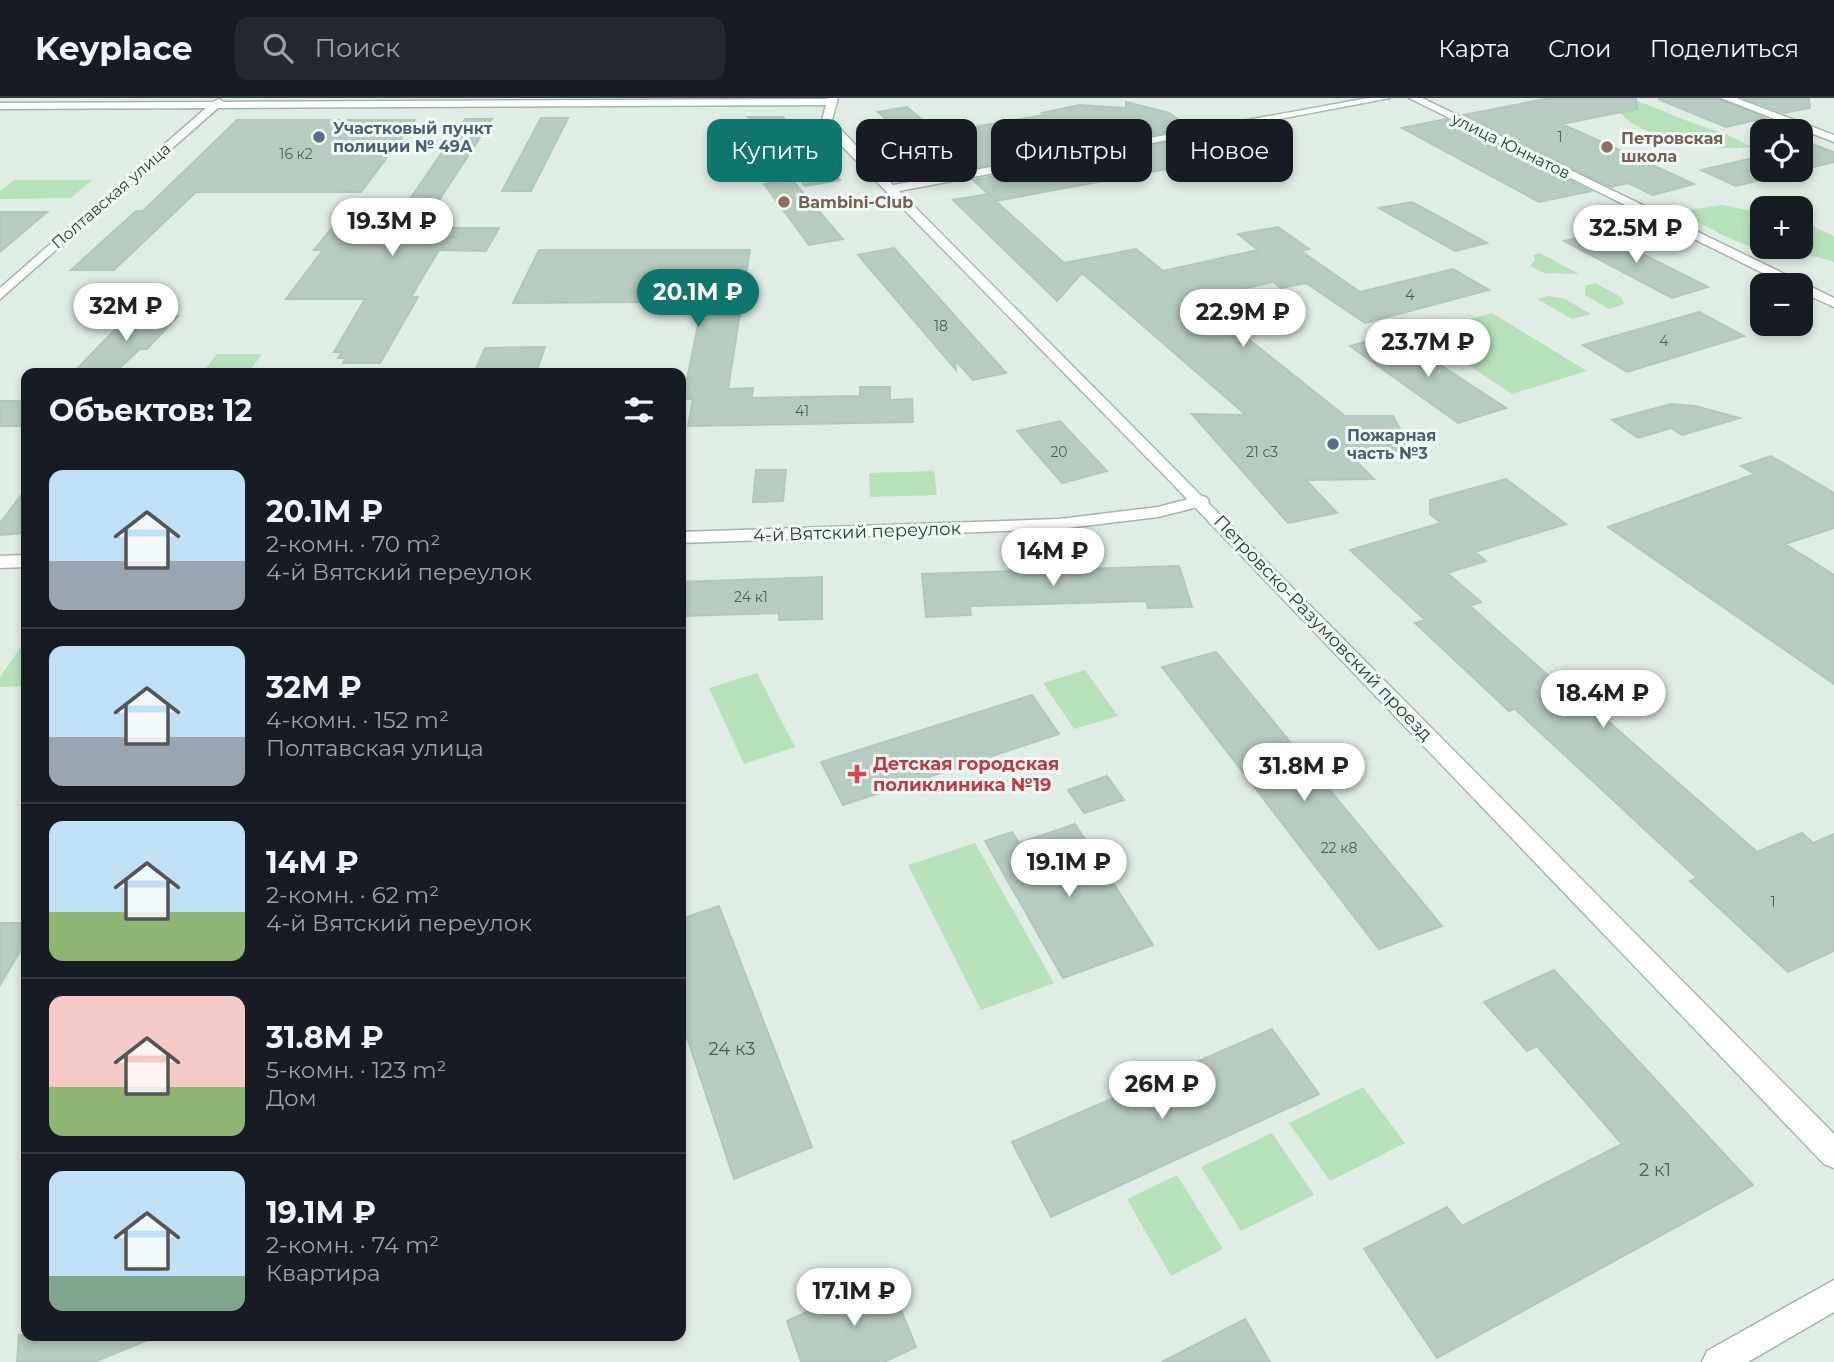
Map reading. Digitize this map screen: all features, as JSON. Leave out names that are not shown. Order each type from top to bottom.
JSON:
[{"type":"street","points":[[891,189],[1385,98]]},
{"type":"street","name":"улица Юннатов","points":[[1414,98],[1772,273]]},
{"type":"street","points":[[1726,98],[1834,139]]},
{"type":"street","points":[[0,106],[220,101],[832,100]]},
{"type":"street","name":"Петровско-Разумовский проезд","points":[[832,100],[827,120],[830,128],[1200,501],[1834,1154]]},
{"type":"street","name":"Полтавская улица","points":[[0,296],[220,101]]},
{"type":"street","name":"улица Юннатов","points":[[1813,293],[1834,303]]},
{"type":"street","name":"4-й Вятский переулок","points":[[686,538],[1059,524],[1157,512],[1200,501]]},
{"type":"street","points":[[0,562],[21,561]]},
{"type":"street","points":[[1718,1362],[1834,1294]]},
{"type":"green space","points":[[1629,99],[1644,103],[1728,135],[1750,147],[1723,148],[1672,139],[1630,122],[1615,105]]},
{"type":"green space","points":[[14,180],[92,180],[71,198],[0,199],[0,191]]},
{"type":"green space","points":[[1722,205],[1750,211],[1750,246],[1711,229],[1682,211]]},
{"type":"green space","points":[[1813,226],[1834,236],[1834,262],[1813,257]]},
{"type":"green space","points":[[1540,253],[1579,274],[1544,273],[1530,266],[1535,260],[1533,255]]},
{"type":"green space","points":[[1595,283],[1621,297],[1624,304],[1609,309],[1585,295],[1585,286]]},
{"type":"green space","points":[[1549,296],[1565,299],[1591,314],[1572,319],[1537,299]]},
{"type":"green space","points":[[1492,313],[1587,371],[1512,394],[1420,333]]},
{"type":"green space","points":[[217,354],[262,354],[252,368],[206,368]]},
{"type":"green space","points":[[934,471],[937,495],[870,497],[869,473]]},
{"type":"green space","points":[[21,648],[21,686],[0,687],[0,677]]},
{"type":"green space","points":[[1085,670],[1118,716],[1074,729],[1043,683]]},
{"type":"green space","points":[[757,673],[795,747],[744,764],[709,688]]},
{"type":"green space","points":[[975,843],[1054,983],[981,1010],[908,865]]},
{"type":"green space","points":[[1363,1087],[1405,1143],[1330,1181],[1289,1123]]},
{"type":"green space","points":[[1272,1133],[1314,1195],[1241,1231],[1201,1167]]},
{"type":"green space","points":[[1177,1175],[1223,1249],[1171,1276],[1127,1199]]},
{"type":"building","points":[[1550,98],[1636,98],[1637,109],[1562,124],[1694,184],[1653,195],[1628,183],[1611,187],[1464,115]]},
{"type":"building","points":[[1718,98],[1765,118],[1750,119],[1750,121],[1726,127],[1658,99]]},
{"type":"building","points":[[1743,98],[1809,98],[1810,108],[1784,113]]},
{"type":"building","points":[[1126,102],[1169,113],[1177,119],[1166,119],[1166,132],[1152,135],[1152,119],[1021,119],[1079,105],[1126,108]]},
{"type":"building","points":[[907,107],[921,119],[886,119],[878,112]]},
{"type":"building","points":[[748,117],[785,119],[750,119]]},
{"type":"building","points":[[541,118],[568,118],[531,191],[502,191]]},
{"type":"building","points":[[465,119],[492,119],[421,228],[499,228],[486,251],[439,250],[411,297],[418,297],[380,363],[343,363],[346,358],[338,358],[342,352],[334,352],[365,299],[286,299],[323,250],[314,250],[332,228],[390,228]]},
{"type":"building","points":[[1446,119],[1591,191],[1539,202],[1402,128]]},
{"type":"building","points":[[237,120],[415,120],[361,192],[196,192],[114,270],[71,270],[136,211],[143,211]]},
{"type":"building","points":[[991,124],[991,165],[977,167],[977,126]]},
{"type":"building","points":[[1166,143],[1166,169],[1152,172],[1152,146]]},
{"type":"building","points":[[1813,144],[1834,152],[1834,162],[1813,167]]},
{"type":"building","points":[[1750,159],[1750,182],[1752,182],[1736,186],[1701,170]]},
{"type":"building","points":[[991,177],[991,182],[1097,182],[996,201],[975,182]]},
{"type":"building","points":[[794,182],[843,239],[809,245],[764,184]]},
{"type":"building","points":[[802,182],[828,182],[805,186]]},
{"type":"building","points":[[988,194],[1064,263],[1136,249],[1163,271],[1258,250],[1238,234],[1278,227],[1309,249],[1301,251],[1360,292],[1453,269],[1489,290],[1365,323],[1306,283],[1281,288],[1273,282],[1198,299],[1345,416],[1393,416],[1412,451],[1347,452],[1374,479],[1306,480],[1337,513],[1288,523],[1192,414],[1246,415],[1082,273],[1057,301],[953,200]]},
{"type":"building","points":[[1412,202],[1487,243],[1455,251],[1379,208]]},
{"type":"building","points":[[0,212],[47,212],[0,252]]},
{"type":"building","points":[[1599,232],[1708,287],[1672,298],[1564,241]]},
{"type":"building","points":[[894,248],[1006,373],[973,380],[955,360],[956,370],[858,255]]},
{"type":"building","points":[[539,250],[750,250],[728,389],[753,388],[752,398],[860,396],[860,387],[890,387],[890,400],[912,399],[913,422],[688,426],[693,399],[686,399],[686,384],[704,295],[654,295],[652,302],[513,303]]},
{"type":"building","points":[[1699,312],[1744,336],[1627,372],[1583,345]]},
{"type":"building","points":[[129,315],[178,316],[147,349],[140,349],[119,368],[78,368]]},
{"type":"building","points":[[1395,334],[1506,408],[1458,423],[1350,346]]},
{"type":"building","points":[[545,347],[538,368],[476,368],[485,348]]},
{"type":"building","points":[[0,401],[21,401],[21,426],[0,426]]},
{"type":"building","points":[[1671,404],[1695,406],[1740,418],[1682,435],[1671,428],[1638,438],[1612,420]]},
{"type":"building","points":[[1060,421],[1107,471],[1062,483],[1017,431]]},
{"type":"building","points":[[1771,456],[1834,493],[1834,528],[1785,544],[1834,575],[1834,684],[1608,527],[1755,474],[1741,466]]},
{"type":"building","points":[[756,470],[786,470],[783,501],[753,502]]},
{"type":"building","points":[[1506,479],[1566,524],[1475,552],[1486,561],[1447,573],[1481,602],[1470,606],[1596,718],[1602,716],[1757,852],[1802,833],[1813,843],[1834,834],[1834,951],[1788,972],[1690,881],[1697,878],[1515,709],[1509,711],[1415,623],[1425,620],[1350,550],[1441,523],[1430,514],[1430,500]]},
{"type":"building","points":[[21,496],[21,533],[0,535],[0,523]]},
{"type":"building","points":[[1179,566],[1192,607],[1148,608],[1146,601],[970,606],[971,615],[926,617],[922,574]]},
{"type":"building","points":[[822,577],[822,619],[779,620],[779,613],[686,616],[686,582]]},
{"type":"building","points":[[1216,652],[1442,926],[1379,949],[1162,667]]},
{"type":"building","points":[[1032,695],[1059,734],[843,805],[821,762]]},
{"type":"building","points":[[1107,776],[1124,800],[1084,813],[1068,790]]},
{"type":"building","points":[[1075,824],[1153,945],[1063,978],[985,841],[1012,832],[1019,843]]},
{"type":"building","points":[[719,906],[812,1147],[734,1179],[686,1034],[686,917]]},
{"type":"building","points":[[0,923],[21,923],[21,949],[0,985]]},
{"type":"building","points":[[1554,970],[1753,1185],[1437,1358],[1364,1249],[1447,1207],[1462,1226],[1622,1144],[1537,1046],[1527,1051],[1484,1002]]},
{"type":"building","points":[[1272,1029],[1319,1094],[1051,1217],[1012,1142]]},
{"type":"building","points":[[887,1275],[916,1347],[884,1362],[801,1362],[787,1321]]},
{"type":"building","points":[[1245,1319],[1270,1362],[1162,1362]]},
{"type":"building","points":[[19,1335],[21,1341],[146,1341],[94,1362],[17,1362]]},
{"type":"place","name":"Участковый пункт полиции № 49А","points":[[319,137]]},
{"type":"place","name":"Петровская школа","points":[[1607,147]]},
{"type":"place","name":"Bambini-Club","points":[[784,202]]},
{"type":"place","name":"Пожарная часть №3","points":[[1333,444]]},
{"type":"place","name":"Детская городская поликлиника №19","points":[[857,774]]}]
